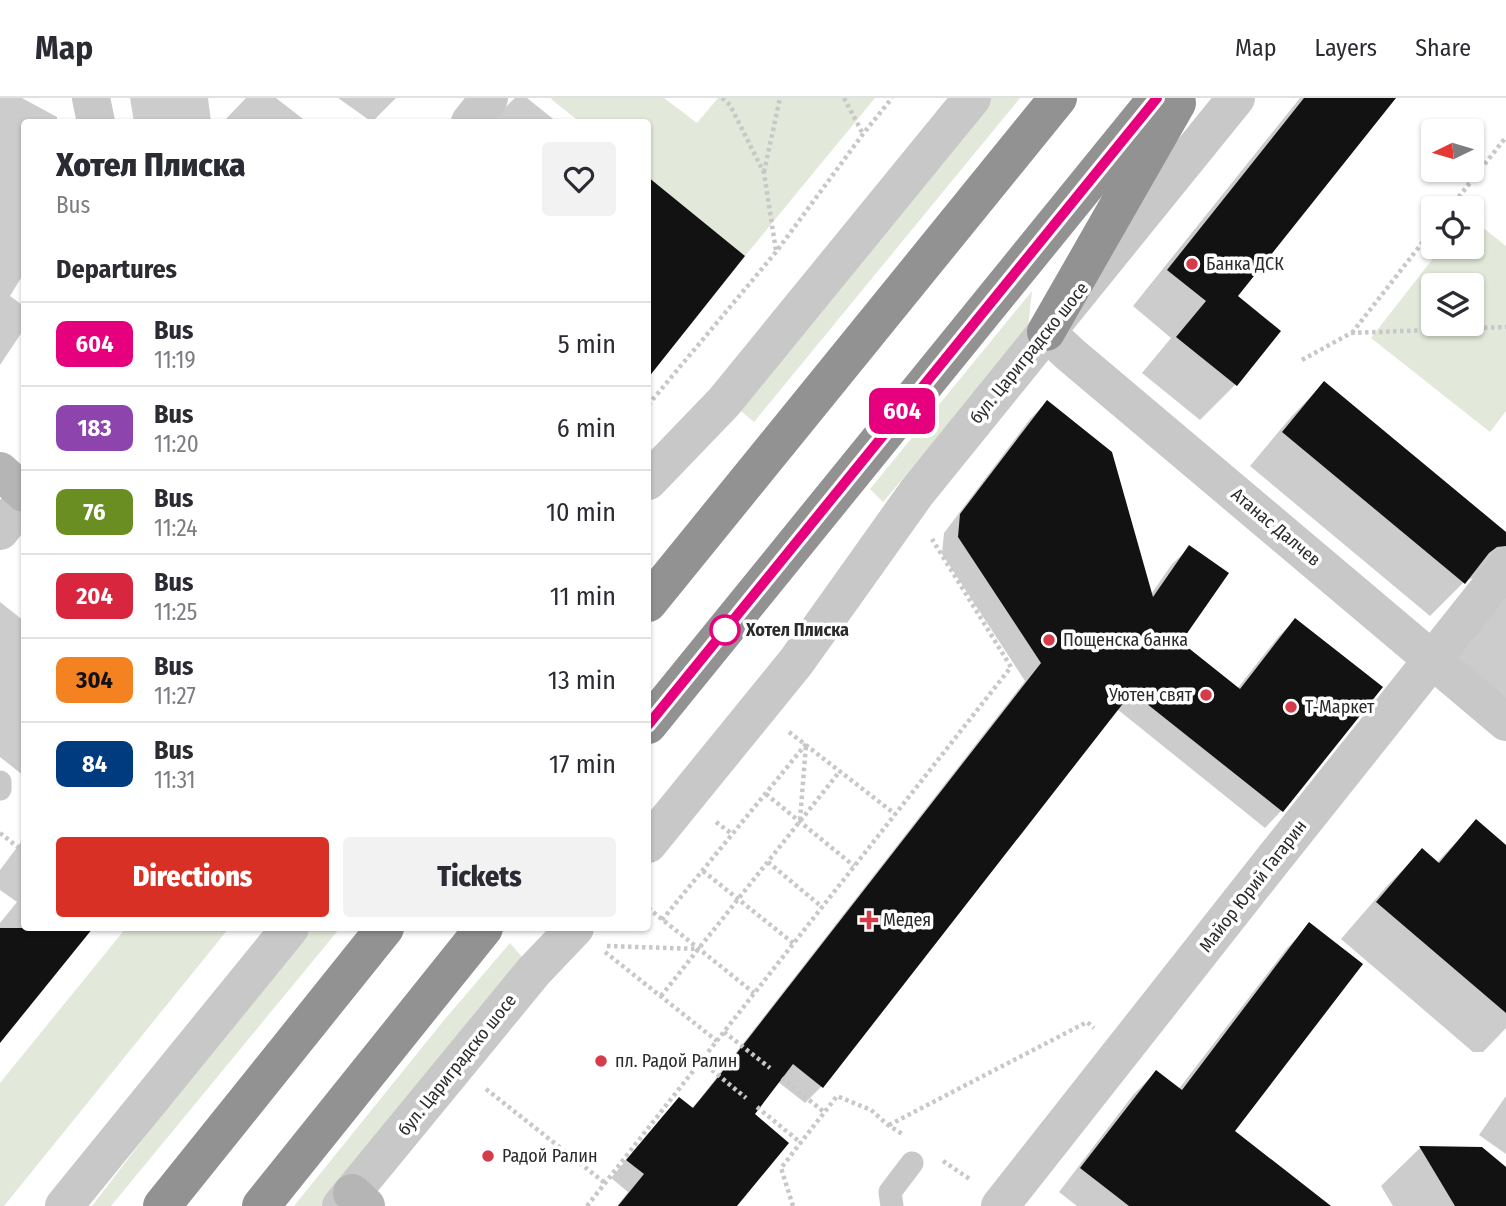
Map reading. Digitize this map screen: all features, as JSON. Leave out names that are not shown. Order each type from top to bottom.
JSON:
[{"type":"highway","points":[[651,599],[1058,98]]},
{"type":"highway","points":[[651,721],[1157,98]]},
{"type":"highway","points":[[1046,332],[1180,98]]},
{"type":"highway","points":[[162,1206],[383,931]]},
{"type":"highway","points":[[261,1206],[482,931]]},
{"type":"street","points":[[472,119],[489,98]]},
{"type":"street","points":[[651,478],[724,402],[972,98]]},
{"type":"street","name":"бул. Цариградско шосе","points":[[651,840],[796,662],[917,492],[1236,98]]},
{"type":"street","name":"Атанас Далчев","points":[[1046,332],[1506,722]]},
{"type":"street","points":[[0,471],[21,490]]},
{"type":"street","points":[[0,531],[21,504]]},
{"type":"street","name":"Майор Юрий Гагарин","points":[[1000,1206],[1506,567]]},
{"type":"street","points":[[64,1206],[288,931]]},
{"type":"street","name":"бул. Цариградско шосе","points":[[353,1202],[534,971],[572,931]]},
{"type":"lane","points":[[0,782],[0,789]]},
{"type":"lane","points":[[892,1206],[890,1192],[912,1163]]},
{"type":"path","points":[[722,98],[730,105],[764,173],[776,252]]},
{"type":"path","points":[[764,173],[780,98]]},
{"type":"path","points":[[844,98],[863,134]]},
{"type":"path","points":[[651,401],[776,252],[892,98]]},
{"type":"path","points":[[1459,196],[1506,137]]},
{"type":"path","points":[[1302,360],[1351,333],[1421,244]]},
{"type":"path","points":[[1351,333],[1506,327]]},
{"type":"path","points":[[587,1206],[1011,667],[932,539]]},
{"type":"path","points":[[783,727],[895,814]]},
{"type":"path","points":[[663,920],[806,744]]},
{"type":"path","points":[[800,821],[806,744]]},
{"type":"path","points":[[661,996],[840,771]]},
{"type":"path","points":[[766,794],[854,866]]},
{"type":"path","points":[[0,833],[21,850]]},
{"type":"path","points":[[721,838],[726,842]]},
{"type":"path","points":[[768,862],[822,906]]},
{"type":"path","points":[[703,871],[793,943]]},
{"type":"path","points":[[651,910],[754,993]]},
{"type":"path","points":[[699,949],[599,946],[717,1041]]},
{"type":"path","points":[[793,1206],[781,1168],[837,1096],[871,1111],[888,1125],[1087,1022],[1124,1050]]},
{"type":"path","points":[[724,1032],[770,1068]]},
{"type":"path","points":[[701,1061],[746,1098]]},
{"type":"path","points":[[782,1078],[824,1112]]},
{"type":"path","points":[[480,1084],[605,1183]]},
{"type":"path","points":[[757,1107],[801,1143]]},
{"type":"shaded area","points":[[664,98],[697,123],[718,98],[875,98],[745,256],[651,179],[651,119],[576,119],[551,99]]},
{"type":"shaded area","points":[[989,98],[1020,98],[754,422],[737,408]]},
{"type":"shaded area","points":[[1484,229],[1506,246],[1506,411],[1490,432],[1371,338],[1421,274],[1421,336],[1484,336],[1484,273],[1422,273],[1433,259],[1484,259]]},
{"type":"shaded area","points":[[1032,291],[1028,328],[1022,338],[883,502],[870,489]]},
{"type":"shaded area","points":[[124,931],[227,931],[4,1206],[0,1206],[0,1083]]},
{"type":"shaded area","points":[[310,931],[338,931],[111,1206],[92,1206],[219,1040]]},
{"type":"shaded area","points":[[510,943],[522,957],[321,1206],[294,1206],[445,1019]]},
{"type":"building","points":[[1304,98],[1396,98],[1238,296],[1281,331],[1237,386],[1176,337],[1206,301],[1167,270]]},
{"type":"building","points":[[651,179],[745,256],[651,374]]},
{"type":"building","points":[[1324,381],[1506,532],[1506,546],[1497,547],[1489,553],[1465,584],[1282,432]]},
{"type":"building","points":[[1047,400],[1112,452],[1153,597],[1189,545],[1229,573],[1181,642],[1240,689],[1295,618],[1383,687],[1283,812],[1132,692],[823,1088],[793,1064],[755,1114],[789,1143],[737,1206],[618,1206],[644,1174],[626,1160],[679,1097],[693,1108],[1041,663],[958,537],[960,514]]},
{"type":"building","points":[[1476,819],[1506,845],[1506,1013],[1376,902],[1422,848],[1439,863]]},
{"type":"building","points":[[1309,922],[1363,964],[1235,1131],[1331,1206],[1129,1206],[1080,1168],[1156,1070],[1182,1090]]},
{"type":"building","points":[[0,928],[21,928],[21,931],[91,931],[0,1043]]},
{"type":"building","points":[[1419,1146],[1482,1147],[1506,1167],[1506,1206],[1455,1206]]},
{"type":"bus line","name":"604","points":[[651,721],[1157,98]]},
{"type":"place","name":"Банка ДСК","points":[[1192,264]]},
{"type":"place","name":"Хотел Плиска","points":[[725,630]]},
{"type":"place","name":"Пощенска банка","points":[[1049,640]]},
{"type":"place","name":"Уютен свят","points":[[1206,695]]},
{"type":"place","name":"Т-Маркет","points":[[1291,707]]},
{"type":"place","name":"Медея","points":[[869,920]]},
{"type":"place","name":"пл. Радой Ралин","points":[[601,1061]]},
{"type":"place","name":"Радой Ралин","points":[[488,1156]]}]
